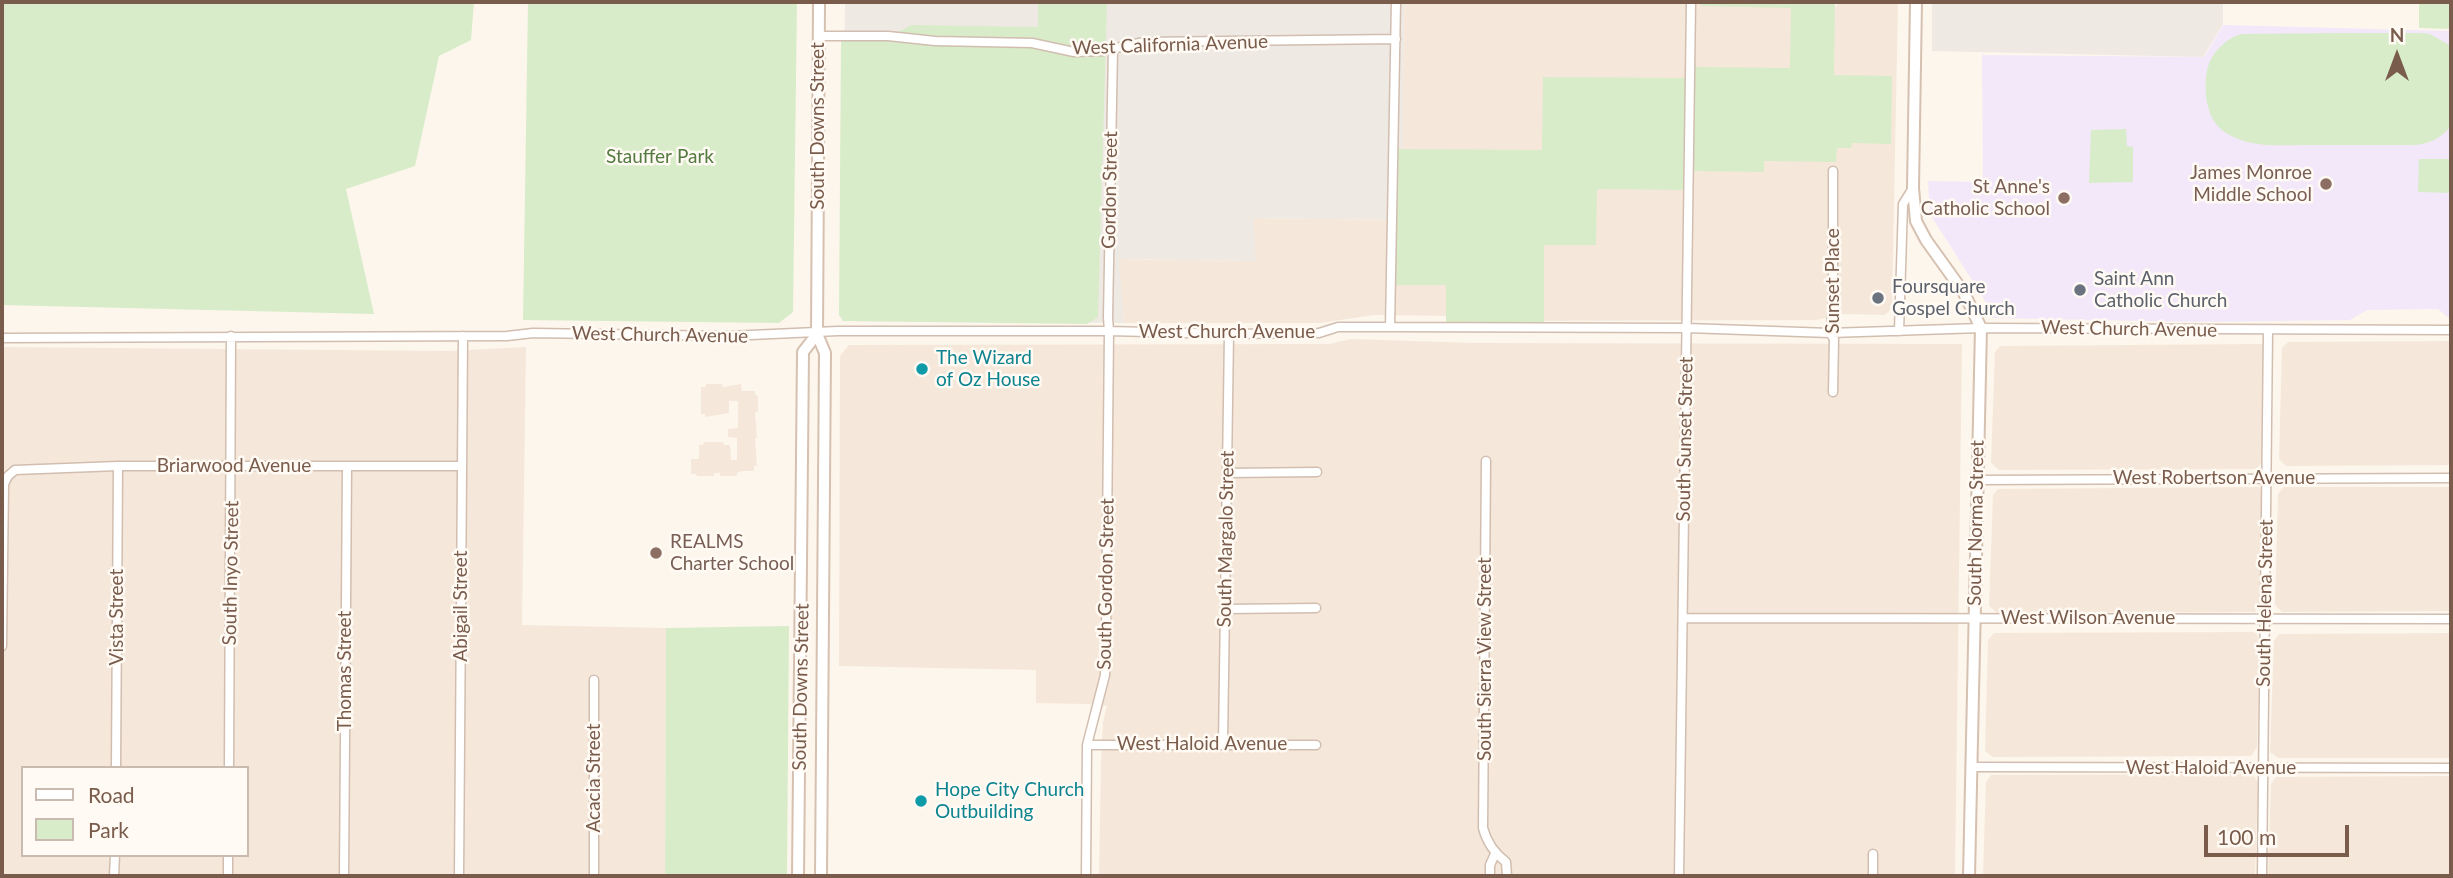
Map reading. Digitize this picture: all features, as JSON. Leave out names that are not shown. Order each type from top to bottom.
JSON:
[{"type":"main road","name":"South Downs Street","points":[[818,2],[817,334],[825,353],[821,876]]},
{"type":"main road","name":"South Norma Street","points":[[1916,2],[1913,188],[1916,221],[1926,240],[1964,293],[1981,328],[1969,876]]},
{"type":"main road","name":"South Downs Street","points":[[798,876],[803,352],[817,334]]},
{"type":"street","points":[[1390,327],[1396,2]]},
{"type":"street","name":"South Sunset Street","points":[[1679,876],[1691,2]]},
{"type":"street","name":"West California Avenue","points":[[819,36],[888,36],[935,41],[1032,43],[1074,52],[1102,51],[1144,42],[1396,39]]},
{"type":"street","name":"Gordon Street","points":[[1109,331],[1113,48]]},
{"type":"street","name":"Sunset Place","points":[[1833,171],[1833,308],[1830,333],[1834,340],[1833,391]]},
{"type":"street","name":"South Norma Street","points":[[1899,331],[1903,204],[1913,188]]},
{"type":"street","name":"West Church Avenue","points":[[2,338],[507,336],[533,333],[716,336],[817,334],[838,331],[1229,334],[1319,333],[1338,327],[1687,328],[1830,333],[1981,328],[2451,330]]},
{"type":"street","name":"South Gordon Street","points":[[1086,876],[1087,745],[1105,675],[1109,331]]},
{"type":"street","name":"South Helena Street","points":[[2262,876],[2268,331]]},
{"type":"street","name":"South Margalo Street","points":[[1223,743],[1229,334]]},
{"type":"street","name":"South Inyo Street","points":[[229,766],[231,336]]},
{"type":"street","name":"Abigail Street","points":[[459,876],[463,336]]},
{"type":"street","name":"South Sierra View Street","points":[[1486,461],[1483,828],[1495,854],[1506,862],[1507,876]]},
{"type":"street","name":"Briarwood Avenue","points":[[2,646],[4,484],[15,470],[118,466],[462,466]]},
{"type":"street","name":"Vista Street","points":[[116,766],[118,466]]},
{"type":"street","name":"Thomas Street","points":[[344,876],[347,466]]},
{"type":"street","points":[[1227,473],[1317,472]]},
{"type":"street","name":"West Robertson Avenue","points":[[1977,480],[2451,478]]},
{"type":"street","points":[[1225,609],[1317,608]]},
{"type":"street","name":"West Wilson Avenue","points":[[1683,618],[2451,619]]},
{"type":"street","name":"Acacia Street","points":[[594,680],[594,876]]},
{"type":"street","name":"West Haloid Avenue","points":[[1087,745],[1316,745]]},
{"type":"street","name":"West Haloid Avenue","points":[[1971,767],[2451,768]]},
{"type":"street","points":[[1490,876],[1490,864],[1495,854]]},
{"type":"street","points":[[1873,854],[1873,876]]},
{"type":"street","points":[[114,876],[115,857]]},
{"type":"street","points":[[228,857],[228,876]]},
{"type":"shaded area","points":[[845,2],[1404,2],[1402,220],[1253,218],[1256,261],[1119,259],[1124,323],[849,321],[841,316]]},
{"type":"shaded area","points":[[1404,2],[1701,2],[1702,5],[1837,6],[1838,2],[1898,2],[1892,308],[1885,315],[1844,314],[1816,320],[1483,321],[1454,316],[1374,315],[1320,323],[1124,323],[1118,259],[1255,261],[1252,218],[1401,220]]},
{"type":"shaded area","points":[[1932,2],[2223,2],[2223,24],[2203,57],[1932,51]]},
{"type":"shaded area","points":[[2223,25],[2451,31],[2451,320],[2438,309],[2367,310],[2350,320],[2196,322],[1992,318],[1984,299],[1930,214],[1928,181],[1983,182],[1982,55],[2204,57]]},
{"type":"shaded area","points":[[1351,339],[1475,343],[1962,344],[1955,876],[1099,876],[1101,763],[1103,722],[1107,706],[1036,703],[1036,670],[839,666],[840,356],[849,345],[1329,344]]},
{"type":"shaded area","points":[[2451,341],[2451,465],[2286,466],[2279,459],[2282,348],[2288,342]]},
{"type":"shaded area","points":[[2262,344],[2267,354],[2263,459],[2257,469],[1999,470],[1991,463],[1995,352],[2000,346]]},
{"type":"shaded area","points":[[2,347],[447,351],[526,347],[522,625],[666,628],[665,876],[2,876]]},
{"type":"shaded area","points":[[706,384],[722,384],[723,387],[741,384],[742,391],[755,391],[758,396],[758,412],[755,412],[757,466],[754,466],[754,471],[742,471],[737,473],[737,476],[720,476],[720,473],[714,473],[714,476],[691,474],[691,459],[699,459],[699,445],[704,442],[723,442],[724,445],[730,445],[731,460],[737,460],[737,438],[728,437],[728,429],[738,428],[738,401],[729,401],[729,413],[705,417],[705,414],[701,414],[701,387],[706,387]]},
{"type":"shaded area","points":[[2260,487],[2265,497],[2261,603],[2255,612],[1997,613],[1989,606],[1993,495],[1998,489]]},
{"type":"shaded area","points":[[2284,487],[2451,487],[2451,611],[2282,612],[2275,605],[2278,494]]},
{"type":"shaded area","points":[[2256,632],[2260,641],[2257,747],[2251,756],[1993,757],[1985,751],[1988,640],[1994,633]]},
{"type":"shaded area","points":[[2451,633],[2451,758],[2278,758],[2270,752],[2274,641],[2279,634]]},
{"type":"shaded area","points":[[2253,774],[2258,783],[2255,876],[1983,876],[1986,782],[1991,775]]},
{"type":"shaded area","points":[[2451,776],[2451,876],[2268,876],[2271,784],[2276,777]]},
{"type":"green space","points":[[2,2],[474,2],[471,40],[439,56],[415,166],[346,189],[374,314],[2,305]]},
{"type":"green space","name":"Stauffer Park","points":[[528,2],[797,2],[793,312],[779,323],[523,320]]},
{"type":"green space","points":[[1038,2],[1107,2],[1098,317],[1087,324],[843,321],[839,315],[841,41],[886,36],[911,25],[1038,27]]},
{"type":"green space","points":[[1701,2],[1835,2],[1834,75],[1892,76],[1891,144],[1852,143],[1851,148],[1837,148],[1836,162],[1764,161],[1764,172],[1693,171],[1694,67],[1790,68],[1791,8],[1701,6]]},
{"type":"green space","points":[[2419,2],[2451,2],[2451,29],[2419,28]]},
{"type":"green space","points":[[2241,34],[2430,34],[2451,48],[2451,126],[2435,140],[2414,145],[2260,144],[2228,134],[2212,117],[2206,93],[2207,70],[2222,45]]},
{"type":"green space","points":[[1543,77],[1685,78],[1684,190],[1597,189],[1596,245],[1544,245],[1544,324],[1446,324],[1446,285],[1395,285],[1396,149],[1542,150]]},
{"type":"green space","points":[[2126,129],[2127,146],[2133,147],[2133,182],[2089,183],[2091,130]]},
{"type":"green space","points":[[2419,159],[2451,159],[2451,193],[2418,192]]},
{"type":"green space","points":[[789,626],[787,876],[665,876],[666,628]]},
{"type":"place","name":"James Monroe Middle School","points":[[2326,184]]},
{"type":"place","name":"St Anne's Catholic School","points":[[2064,198]]},
{"type":"place","name":"Saint Ann Catholic Church","points":[[2080,290]]},
{"type":"place","name":"Foursquare Gospel Church","points":[[1878,298]]},
{"type":"place","name":"The Wizard of Oz House","points":[[922,369]]},
{"type":"place","name":"REALMS Charter School","points":[[656,553]]},
{"type":"place","name":"Hope City Church Outbuilding","points":[[921,801]]}]
